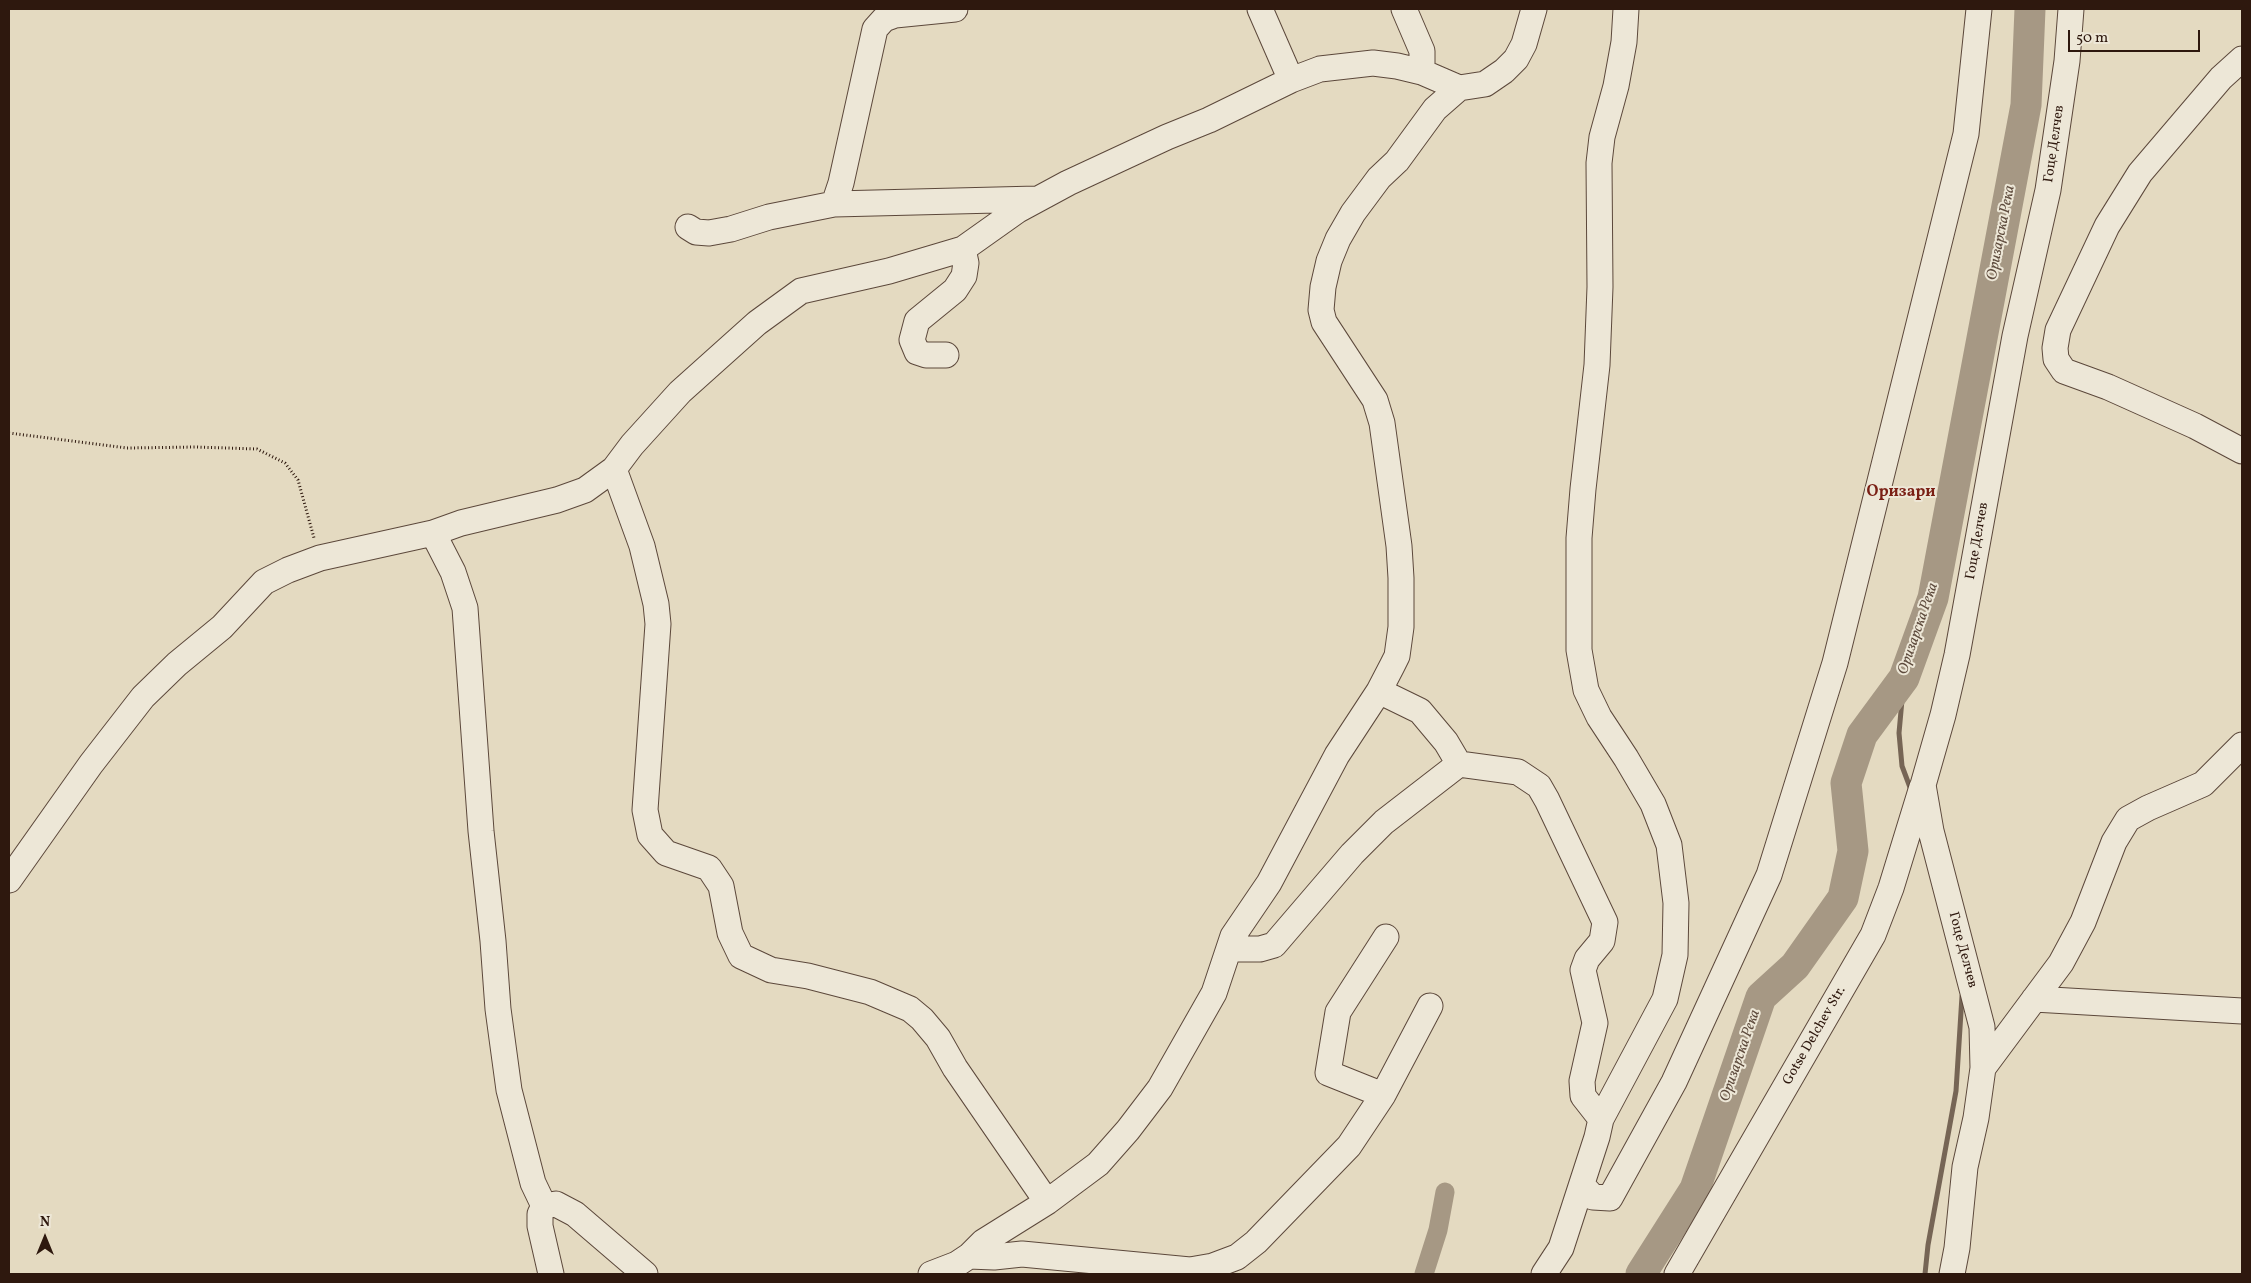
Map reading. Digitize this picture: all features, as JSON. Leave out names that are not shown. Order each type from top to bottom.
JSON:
[{"type":"street","points":[[834,204],[841,183],[875,29],[884,19],[894,14],[955,9]]},
{"type":"street","points":[[1260,9],[1292,80]]},
{"type":"street","points":[[1404,9],[1422,51],[1422,72]]},
{"type":"street","points":[[931,1274],[957,1264],[969,1256],[983,1242],[1047,1202],[1098,1164],[1128,1130],[1160,1088],[1214,993],[1233,936],[1269,883],[1337,755],[1379,691],[1397,656],[1401,627],[1399,546],[1382,423],[1375,400],[1324,322],[1321,310],[1323,287],[1329,261],[1338,240],[1353,213],[1379,178],[1413,141],[1421,126],[1435,109],[1460,88],[1485,84],[1516,60],[1524,44],[1534,9]]},
{"type":"street","points":[[1544,1274],[1561,1248],[1601,1119],[1664,1000],[1675,955],[1676,911],[1669,845],[1653,804],[1599,717],[1586,690],[1579,650],[1580,528],[1597,366],[1600,287],[1599,163],[1602,137],[1616,86],[1624,42],[1626,9]]},
{"type":"street","points":[[1582,1185],[1593,1196],[1610,1198],[1674,1082],[1769,875],[1835,663],[1966,134],[1978,9]]},
{"type":"street","name":"Гоце Делчев","points":[[1952,1274],[1957,1248],[1965,1167],[1976,1118],[1984,1068],[1982,1027],[1931,831],[1923,785],[1943,715],[1957,655],[2015,336],[2048,190],[2067,61],[2071,9]]},
{"type":"street","points":[[2242,59],[2220,78],[2140,172],[2107,226],[2058,330],[2055,348],[2056,359],[2064,371],[2195,426],[2242,451]]},
{"type":"street","points":[[9,880],[91,764],[143,697],[177,664],[222,626],[264,582],[288,570],[320,558],[433,533],[557,500],[586,490],[614,468],[680,392],[751,328],[801,291],[889,271],[963,249],[1018,210],[1037,199],[1096,169],[1209,120],[1292,80],[1320,69],[1373,63],[1422,72],[1460,88]]},
{"type":"street","points":[[688,227],[696,232],[709,233],[769,217],[834,204],[1037,199]]},
{"type":"street","points":[[946,355],[926,355],[917,352],[912,340],[917,321],[955,290],[964,276],[966,263],[963,249]]},
{"type":"street","points":[[2015,336],[2055,348]]},
{"type":"street","points":[[614,468],[642,546],[656,604],[658,624],[645,810],[650,835],[666,853],[709,868],[721,886],[730,933],[741,956],[772,970],[808,976],[870,992],[910,1009],[922,1019],[938,1038],[955,1068],[1047,1202]]},
{"type":"street","points":[[433,533],[453,572],[465,608],[481,831],[498,1009],[509,1090],[533,1183],[544,1206],[540,1226],[551,1274]]},
{"type":"street","points":[[1379,691],[1420,711],[1446,742],[1459,764]]},
{"type":"street","points":[[1984,1068],[2061,963],[2083,922],[2114,842],[2128,819],[2148,808],[2203,784],[2242,745]]},
{"type":"street","points":[[1229,949],[1260,949],[1274,945],[1320,888],[1358,847],[1384,822],[1459,764],[1518,772],[1539,786],[1604,918],[1605,928],[1602,941],[1587,959],[1582,970],[1595,1023],[1582,1081],[1583,1096],[1601,1119]]},
{"type":"street","name":"Gotse Delchev Str.","points":[[1677,1274],[1873,936],[1891,888],[1923,785]]},
{"type":"street","points":[[1383,1095],[1328,1074],[1338,1012],[1386,938]]},
{"type":"street","points":[[2034,1000],[2242,1012]]},
{"type":"street","points":[[969,1256],[994,1257],[1022,1254],[1190,1270],[1213,1266],[1237,1257],[1256,1242],[1349,1146],[1383,1095],[1430,1006]]},
{"type":"street","points":[[544,1206],[556,1204],[575,1214],[645,1274]]},
{"type":"path","points":[[9,433],[127,448],[196,447],[257,450],[286,463],[298,480],[320,558]]},
{"type":"waterway","name":"Оризарска Река","points":[[1641,1274],[1695,1189],[1761,997],[1795,966],[1843,898],[1853,851],[1846,783],[1862,735],[1904,678],[1933,598],[2026,105],[2030,9]]},
{"type":"waterway","points":[[1904,678],[1899,733],[1902,766],[1911,790]]},
{"type":"waterway","points":[[1925,1274],[1928,1245],[1956,1091],[1962,996]]},
{"type":"waterway","points":[[1424,1274],[1438,1230],[1445,1192]]},
{"type":"district","name":"Оризари","points":[[1901,493]]}]
